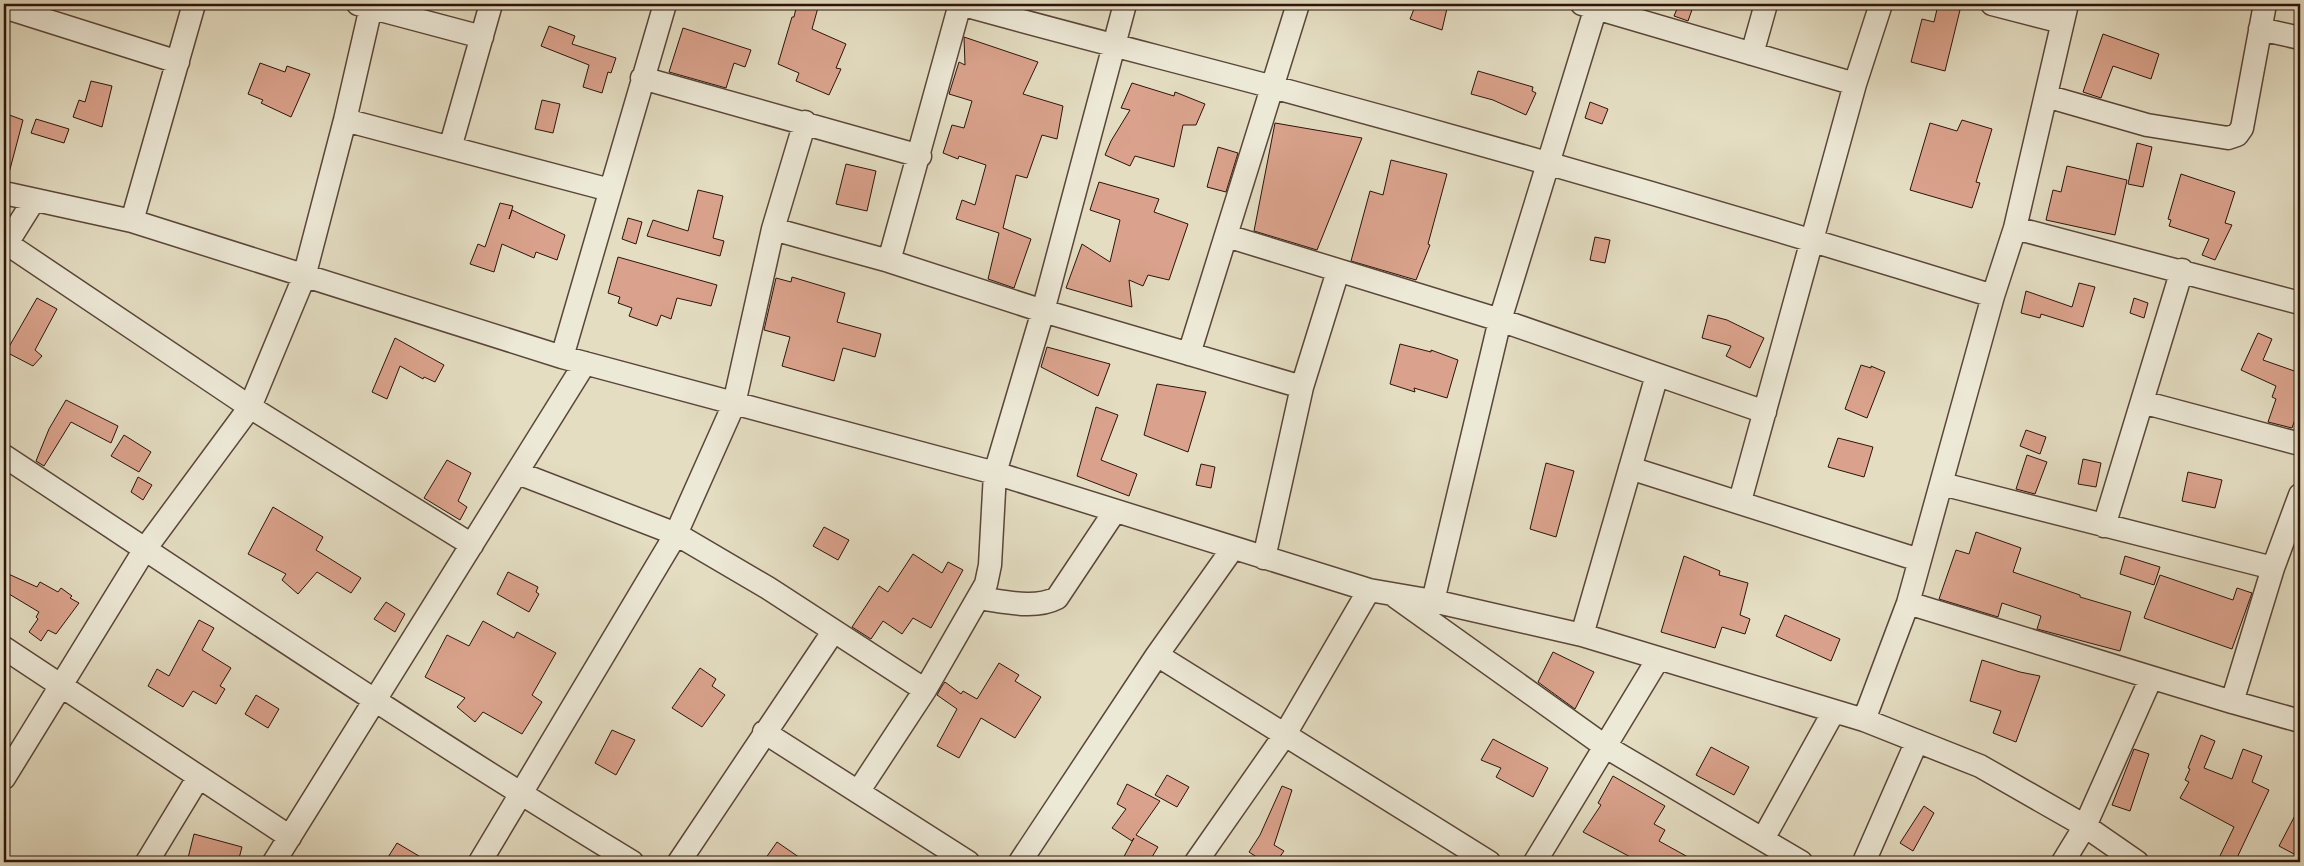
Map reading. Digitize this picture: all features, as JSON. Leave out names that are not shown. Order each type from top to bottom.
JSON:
[{"type":"street","points":[[132,221],[194,4]]},
{"type":"street","points":[[450,148],[491,4]]},
{"type":"street","points":[[562,357],[665,4]]},
{"type":"street","points":[[889,261],[920,156],[960,4],[1272,87],[1546,164],[1813,240],[1994,296]]},
{"type":"street","points":[[858,792],[925,690],[986,584],[990,565],[995,473],[1043,311],[1125,4]]},
{"type":"street","points":[[1189,354],[1298,4]]},
{"type":"street","points":[[1752,54],[1766,4]]},
{"type":"street","points":[[1740,501],[1856,84],[1881,4]]},
{"type":"street","points":[[1864,720],[1908,603],[1994,296],[2015,228],[2065,13],[1992,4]]},
{"type":"street","points":[[2046,96],[2147,125],[2228,138],[2236,135],[2242,128],[2265,4]]},
{"type":"street","points":[[1433,600],[1500,320],[1591,5],[1856,84]]},
{"type":"street","points":[[4,778],[145,549],[250,407],[304,277],[345,120],[364,6],[482,36]]},
{"type":"street","points":[[16,8],[178,62]]},
{"type":"street","points":[[2260,29],[2300,38]]},
{"type":"street","points":[[642,78],[805,122],[920,156]]},
{"type":"street","points":[[345,120],[610,190]]},
{"type":"street","points":[[480,862],[676,534],[734,404],[773,229],[805,122]]},
{"type":"street","points":[[4,193],[132,221],[304,277],[562,357],[995,473],[1370,590],[1433,600],[1582,635],[1864,720],[1980,766],[2084,826],[2137,862]]},
{"type":"street","points":[[34,200],[5,245],[250,407],[472,545]]},
{"type":"street","points":[[2015,228],[2182,270],[2300,303]]},
{"type":"street","points":[[773,229],[889,261],[1043,311],[1302,387]]},
{"type":"street","points":[[1227,236],[1500,320],[1765,412]]},
{"type":"street","points":[[2104,526],[2182,270]]},
{"type":"street","points":[[1264,558],[1302,387],[1338,271]]},
{"type":"street","points":[[274,862],[585,363]]},
{"type":"street","points":[[1582,635],[1657,375]]},
{"type":"street","points":[[2142,402],[2300,444]]},
{"type":"street","points":[[4,456],[374,700],[521,795],[632,862]]},
{"type":"street","points":[[1630,468],[1740,501],[1920,560]]},
{"type":"street","points":[[518,473],[676,534],[768,588],[925,690]]},
{"type":"street","points":[[1942,484],[2273,568]]},
{"type":"street","points":[[2232,702],[2273,568],[2300,495]]},
{"type":"street","points":[[978,598],[1035,604],[1048,603],[1057,598],[1115,511]]},
{"type":"street","points":[[1020,862],[1157,654],[1233,548]]},
{"type":"street","points":[[1196,862],[1284,736],[1370,590]]},
{"type":"street","points":[[1392,593],[1606,747],[1801,862]]},
{"type":"street","points":[[1908,603],[2300,721]]},
{"type":"street","points":[[679,862],[764,732],[833,632]]},
{"type":"street","points":[[4,648],[290,837]]},
{"type":"street","points":[[1157,654],[1284,736],[1489,862]]},
{"type":"street","points":[[1535,862],[1658,658]]},
{"type":"street","points":[[2063,862],[2084,826],[2152,678]]},
{"type":"street","points":[[1763,840],[1834,711]]},
{"type":"street","points":[[764,732],[968,862]]},
{"type":"street","points":[[1864,862],[1917,741]]},
{"type":"street","points":[[146,862],[198,778]]},
{"type":"building","points":[[797,4],[819,4],[812,29],[846,44],[836,68],[841,69],[829,95],[796,81],[799,73],[778,64]]},
{"type":"building","points":[[1416,4],[1448,4],[1442,30],[1410,19]]},
{"type":"building","points":[[1679,4],[1694,4],[1688,21],[1674,16]]},
{"type":"building","points":[[1938,5],[1960,10],[1945,71],[1911,62],[1922,19],[1934,22]]},
{"type":"building","points":[[549,26],[575,36],[572,44],[616,58],[611,73],[608,72],[602,93],[583,87],[589,65],[541,46]]},
{"type":"building","points":[[683,28],[751,50],[745,67],[734,63],[726,88],[669,72]]},
{"type":"building","points":[[2103,34],[2159,54],[2151,79],[2113,66],[2101,98],[2083,92]]},
{"type":"building","points":[[964,37],[1038,62],[1023,94],[1063,106],[1057,139],[1042,135],[1027,178],[1016,175],[1003,228],[1031,239],[1014,288],[988,279],[999,233],[956,219],[962,200],[975,205],[986,165],[959,156],[958,159],[943,153],[952,125],[964,128],[972,101],[949,94],[959,62],[965,65]]},
{"type":"building","points":[[260,63],[285,72],[287,66],[310,74],[291,117],[261,103],[263,100],[248,94]]},
{"type":"building","points":[[1478,71],[1533,87],[1532,91],[1536,93],[1526,115],[1493,100],[1471,94]]},
{"type":"building","points":[[91,81],[112,86],[102,127],[73,117],[79,100],[85,102]]},
{"type":"building","points":[[1132,83],[1174,96],[1175,92],[1205,104],[1196,125],[1183,125],[1174,167],[1135,156],[1130,166],[1105,155],[1111,141],[1130,110],[1121,108]]},
{"type":"building","points":[[542,100],[560,104],[553,133],[535,129]]},
{"type":"building","points":[[1590,102],[1608,109],[1602,124],[1585,118]]},
{"type":"building","points":[[4,113],[23,120],[9,173],[4,172]]},
{"type":"building","points":[[36,119],[69,129],[64,143],[31,133]]},
{"type":"building","points":[[1962,120],[1992,129],[1976,182],[1980,183],[1972,208],[1910,190],[1930,123],[1957,131]]},
{"type":"building","points":[[1275,123],[1362,138],[1317,250],[1254,231]]},
{"type":"building","points":[[2137,143],[2152,147],[2143,187],[2128,184]]},
{"type":"building","points":[[1218,147],[1238,153],[1226,192],[1207,187]]},
{"type":"building","points":[[1391,160],[1447,174],[1428,244],[1430,245],[1416,280],[1351,261],[1370,191],[1383,195]]},
{"type":"building","points":[[846,164],[876,171],[867,211],[836,204]]},
{"type":"building","points":[[2067,166],[2127,180],[2115,235],[2046,220],[2053,190],[2061,192]]},
{"type":"building","points":[[2181,174],[2235,192],[2225,223],[2232,225],[2215,260],[2202,255],[2209,239],[2169,226],[2171,220],[2168,219]]},
{"type":"building","points":[[1099,182],[1159,199],[1154,212],[1188,224],[1169,280],[1148,275],[1143,286],[1129,280],[1132,307],[1066,288],[1082,244],[1110,262],[1120,220],[1090,210]]},
{"type":"building","points":[[698,190],[723,196],[713,238],[724,241],[720,256],[647,236],[653,220],[688,231]]},
{"type":"building","points":[[500,203],[513,206],[509,219],[512,210],[565,235],[557,260],[536,252],[534,258],[502,244],[494,272],[470,264],[478,244],[485,247]]},
{"type":"building","points":[[628,218],[642,222],[636,244],[622,239]]},
{"type":"building","points":[[1595,237],[1610,240],[1605,263],[1590,260]]},
{"type":"building","points":[[618,257],[717,285],[711,306],[677,298],[671,319],[661,315],[657,326],[629,316],[632,308],[618,303],[620,297],[608,293]]},
{"type":"building","points":[[792,277],[845,293],[837,322],[881,334],[875,357],[843,348],[834,381],[782,366],[790,337],[764,330],[776,278],[791,282]]},
{"type":"building","points":[[2079,283],[2095,287],[2083,327],[2041,314],[2040,318],[2021,313],[2026,291],[2072,307]]},
{"type":"building","points":[[37,298],[57,309],[35,350],[42,356],[33,366],[6,352]]},
{"type":"building","points":[[2134,298],[2148,303],[2144,318],[2130,313]]},
{"type":"building","points":[[1708,315],[1727,320],[1764,338],[1750,368],[1726,356],[1731,346],[1702,338]]},
{"type":"building","points":[[2258,333],[2272,339],[2263,360],[2300,373],[2300,405],[2292,428],[2268,422],[2276,399],[2272,397],[2276,386],[2241,370]]},
{"type":"building","points":[[395,338],[444,365],[435,382],[424,377],[423,379],[400,366],[387,399],[372,392]]},
{"type":"building","points":[[1400,344],[1431,352],[1431,350],[1458,360],[1447,398],[1414,388],[1415,392],[1390,384]]},
{"type":"building","points":[[1047,347],[1110,364],[1098,396],[1041,367]]},
{"type":"building","points":[[1861,365],[1871,368],[1871,366],[1885,372],[1867,418],[1845,409]]},
{"type":"building","points":[[1157,384],[1206,392],[1188,452],[1144,435]]},
{"type":"building","points":[[66,400],[118,426],[111,443],[71,422],[44,466],[36,461],[49,429]]},
{"type":"building","points":[[1096,407],[1118,415],[1101,460],[1137,474],[1129,496],[1077,476]]},
{"type":"building","points":[[2026,430],[2046,437],[2040,454],[2020,446]]},
{"type":"building","points":[[124,435],[151,452],[139,472],[111,456]]},
{"type":"building","points":[[1838,438],[1873,447],[1864,477],[1828,467]]},
{"type":"building","points":[[2027,455],[2047,462],[2035,494],[2016,489]]},
{"type":"building","points":[[2083,459],[2101,463],[2096,487],[2078,484]]},
{"type":"building","points":[[447,460],[471,473],[458,501],[467,507],[460,520],[424,498]]},
{"type":"building","points":[[1546,463],[1574,471],[1556,537],[1530,529]]},
{"type":"building","points":[[1201,464],[1215,467],[1211,488],[1196,485]]},
{"type":"building","points":[[2188,472],[2222,480],[2215,508],[2182,501]]},
{"type":"building","points":[[138,477],[152,485],[143,500],[131,492]]},
{"type":"building","points":[[273,507],[323,537],[316,550],[361,578],[351,593],[317,572],[298,594],[282,580],[286,574],[248,554]]},
{"type":"building","points":[[824,527],[849,540],[838,560],[813,546]]},
{"type":"building","points":[[1976,532],[2021,548],[2013,572],[2080,595],[2080,597],[2131,612],[2120,651],[2037,629],[2041,616],[2002,603],[1998,617],[1939,599],[1956,550],[1969,554]]},
{"type":"building","points":[[913,554],[942,573],[948,562],[963,570],[931,628],[913,618],[902,634],[883,621],[871,639],[852,627],[879,586],[888,592]]},
{"type":"building","points":[[1684,556],[1720,571],[1719,575],[1748,583],[1740,615],[1750,619],[1745,634],[1722,627],[1715,648],[1661,632]]},
{"type":"building","points":[[2125,556],[2160,567],[2154,585],[2120,574]]},
{"type":"building","points":[[4,572],[37,587],[40,582],[58,592],[61,588],[72,596],[70,598],[79,603],[56,634],[48,630],[41,641],[29,632],[38,619],[36,617],[39,612],[4,591]]},
{"type":"building","points":[[508,572],[538,587],[536,592],[539,594],[529,612],[497,594]]},
{"type":"building","points":[[2160,575],[2233,600],[2237,588],[2252,593],[2232,649],[2144,618]]},
{"type":"building","points":[[386,602],[405,614],[395,632],[374,619]]},
{"type":"building","points":[[1785,615],[1840,639],[1831,661],[1776,636]]},
{"type":"building","points":[[199,620],[214,628],[202,650],[231,668],[220,686],[225,689],[216,704],[193,691],[183,707],[148,686],[157,669],[169,676]]},
{"type":"building","points":[[483,621],[514,638],[517,632],[556,653],[532,695],[542,702],[522,734],[483,712],[475,722],[457,707],[465,698],[425,677],[447,635],[469,646]]},
{"type":"building","points":[[1553,652],[1594,672],[1575,709],[1538,682]]},
{"type":"building","points":[[1982,660],[2040,676],[2016,742],[1993,733],[2001,711],[1970,701]]},
{"type":"building","points":[[999,663],[1019,675],[1015,681],[1041,697],[1015,738],[981,718],[959,758],[937,746],[957,709],[937,695],[942,686],[945,682],[961,694],[963,691],[977,699]]},
{"type":"building","points":[[700,668],[716,679],[712,686],[725,695],[702,727],[672,708]]},
{"type":"building","points":[[256,695],[279,709],[268,728],[245,714]]},
{"type":"building","points":[[612,730],[635,740],[616,775],[595,763]]},
{"type":"building","points":[[2201,735],[2215,741],[2204,768],[2232,779],[2243,749],[2262,756],[2252,782],[2269,790],[2235,862],[2217,862],[2234,827],[2180,798],[2189,782],[2185,780],[2190,769],[2188,768]]},
{"type":"building","points":[[1493,739],[1548,768],[1533,797],[1496,777],[1501,768],[1481,760]]},
{"type":"building","points":[[1711,747],[1749,767],[1734,795],[1696,775]]},
{"type":"building","points":[[2134,749],[2149,754],[2130,811],[2112,805]]},
{"type":"building","points":[[1167,775],[1189,787],[1177,807],[1155,795]]},
{"type":"building","points":[[1613,776],[1665,806],[1654,824],[1665,830],[1659,841],[1697,862],[1640,862],[1583,832],[1601,805],[1598,803]]},
{"type":"building","points":[[1127,784],[1160,801],[1136,835],[1158,847],[1149,862],[1121,862],[1134,838],[1132,841],[1112,828],[1126,809],[1117,804]]},
{"type":"building","points":[[1282,786],[1292,790],[1274,845],[1284,851],[1276,862],[1264,862],[1249,852],[1260,835]]},
{"type":"building","points":[[1924,806],[1934,813],[1913,851],[1900,843]]},
{"type":"building","points":[[2300,806],[2300,842],[2294,854],[2279,846]]},
{"type":"building","points":[[194,834],[242,847],[238,862],[187,862]]},
{"type":"building","points":[[777,842],[806,862],[763,862]]},
{"type":"building","points":[[397,843],[429,862],[385,862]]}]
